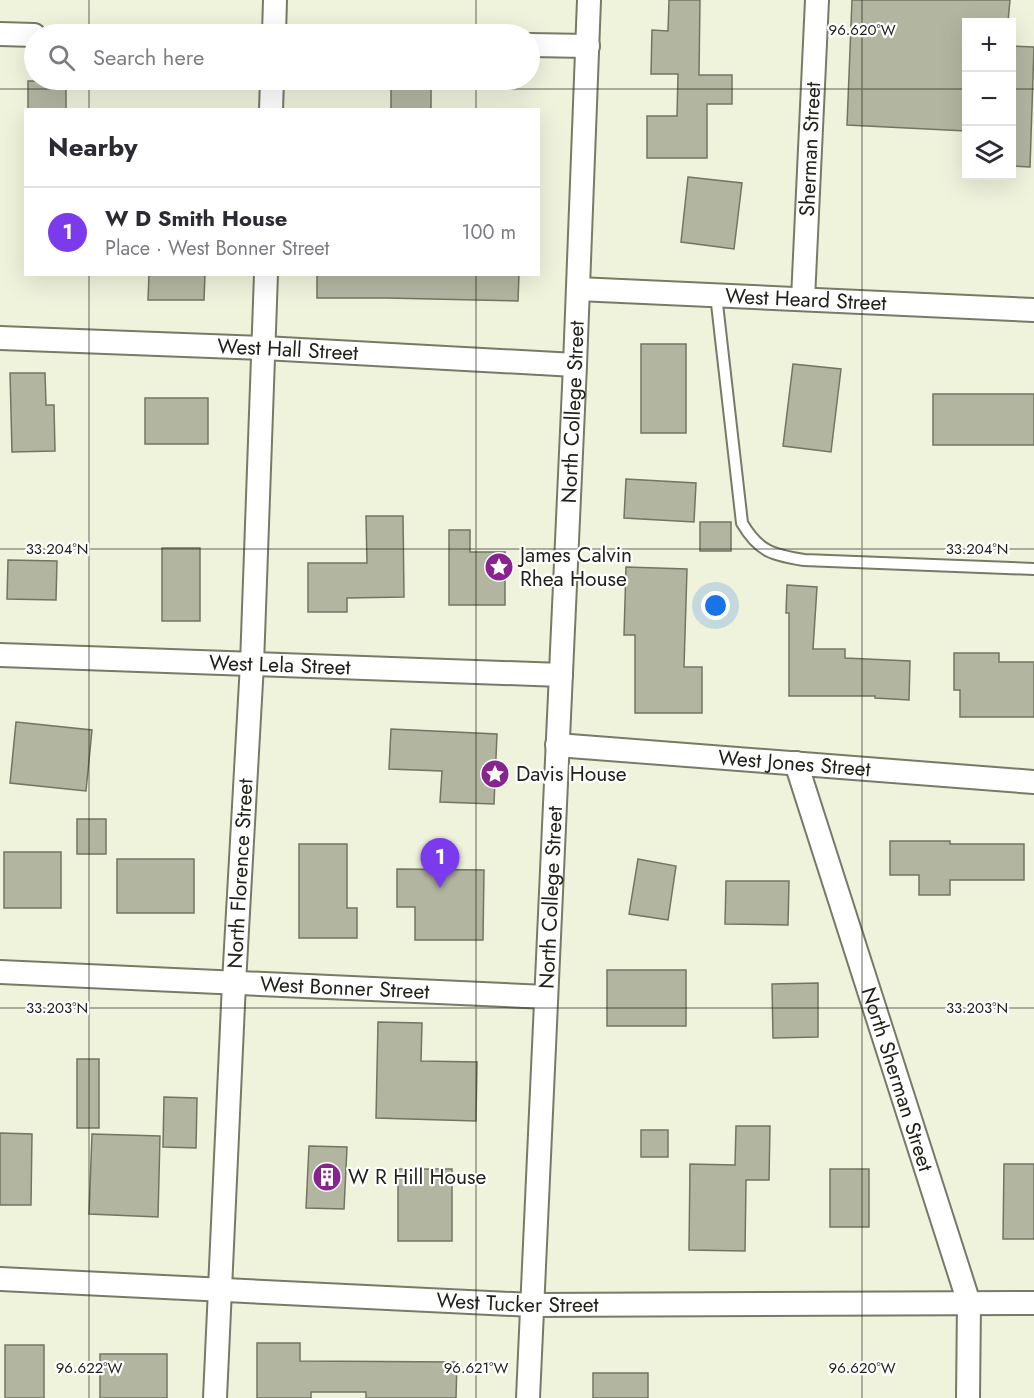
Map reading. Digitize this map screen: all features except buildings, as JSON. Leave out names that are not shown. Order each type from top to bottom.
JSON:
[{"type":"street","points":[[274,24],[275,0]]},
{"type":"street","name":"North College Street","points":[[528,1398],[575,365],[589,0]]},
{"type":"street","name":"Sherman Street","points":[[803,299],[817,0]]},
{"type":"street","points":[[0,34],[24,34]]},
{"type":"street","points":[[540,45],[588,46]]},
{"type":"street","points":[[271,108],[272,90]]},
{"type":"street","name":"North Florence Street","points":[[215,1398],[234,983],[252,664],[266,276]]},
{"type":"street","name":"West Heard Street","points":[[578,289],[1034,310]]},
{"type":"street","name":"West Hall Street","points":[[0,338],[264,348],[575,365]]},
{"type":"street","name":"West Lela Street","points":[[0,655],[561,675]]},
{"type":"street","name":"West Jones Street","points":[[557,745],[1034,782]]},
{"type":"street","name":"North Sherman Street","points":[[796,763],[969,1303],[968,1398]]},
{"type":"street","name":"West Bonner Street","points":[[0,972],[546,997]]},
{"type":"street","name":"West Tucker Street","points":[[0,1279],[532,1305],[1034,1303]]},
{"type":"lane","points":[[716,295],[742,523],[761,547],[778,556],[804,560],[1034,569]]},
{"type":"place","name":"James Calvin Rhea House","points":[[499,567]]},
{"type":"place","name":"Davis House","points":[[495,774]]},
{"type":"place","name":"W D Smith House","points":[[440,888]]},
{"type":"place","name":"W R Hill House","points":[[327,1177]]}]
